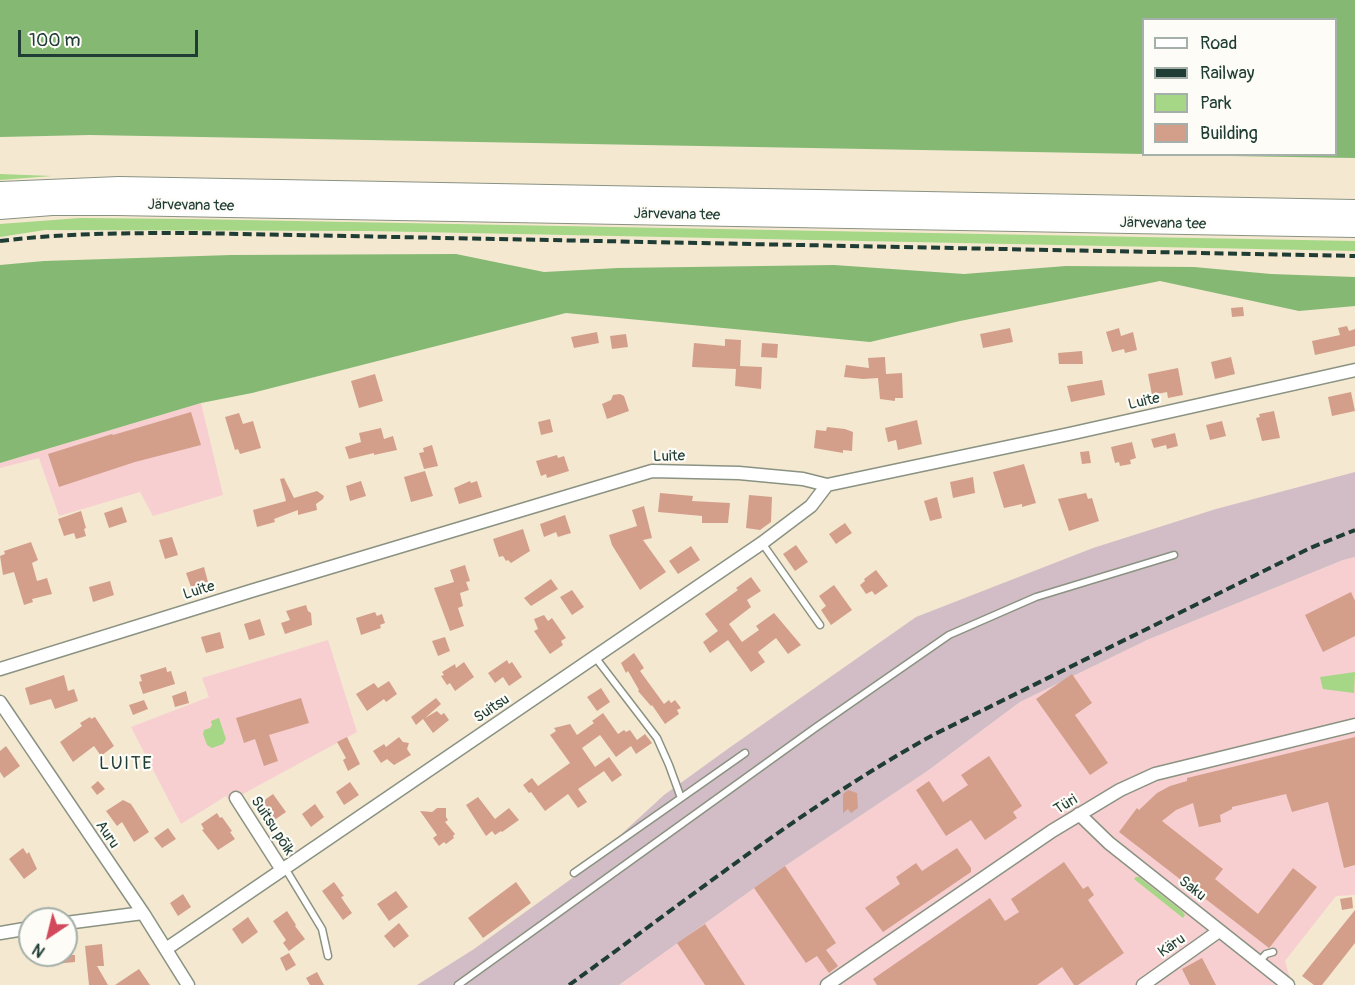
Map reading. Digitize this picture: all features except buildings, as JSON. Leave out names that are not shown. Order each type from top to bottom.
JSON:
[{"type":"highway","name":"Järvevana tee","points":[[0,192],[131,187],[1355,210]]},
{"type":"highway","name":"Järvevana tee","points":[[0,209],[52,205],[140,205],[1355,227]]},
{"type":"street","name":"Luite","points":[[0,669],[250,591],[652,471],[739,473],[803,479],[827,485],[1355,370]]},
{"type":"street","name":"Suitsu","points":[[166,949],[762,543],[811,506],[827,485]]},
{"type":"street","name":"Auru","points":[[0,702],[188,985]]},
{"type":"street","name":"Türi","points":[[827,985],[1079,814],[1120,790],[1155,774],[1355,725]]},
{"type":"street","name":"Suitsu põik","points":[[236,798],[284,869]]},
{"type":"street","name":"Saku","points":[[1079,814],[1109,843],[1288,985]]},
{"type":"street","points":[[78,921],[142,913]]},
{"type":"street","points":[[0,933],[18,930]]},
{"type":"street","name":"Käru","points":[[1143,985],[1220,931]]},
{"type":"lane","points":[[762,543],[820,625]]},
{"type":"lane","points":[[458,985],[949,635],[1036,597],[1174,555]]},
{"type":"lane","points":[[596,657],[657,738],[681,798]]},
{"type":"lane","points":[[574,873],[745,753]]},
{"type":"lane","points":[[284,869],[322,929],[328,956]]},
{"type":"lane","points":[[1259,962],[1266,954],[1273,952]]},
{"type":"shaded area","points":[[201,403],[223,495],[153,516],[140,492],[59,516],[39,458],[0,468],[0,463]]},
{"type":"shaded area","points":[[1355,472],[1355,557],[1147,640],[1020,702],[926,772],[785,866],[619,985],[417,985],[474,949],[578,874],[664,795],[916,617],[1093,548],[1216,509]]},
{"type":"shaded area","points":[[1355,557],[1355,895],[1336,896],[1285,961],[1292,985],[619,985],[785,866],[926,772],[1020,702],[1147,640]]},
{"type":"shaded area","points":[[328,640],[357,732],[230,801],[226,796],[181,824],[131,727],[209,697],[202,678]]},
{"type":"green space","points":[[0,0],[1355,0],[1355,158],[1230,156],[1337,156],[1337,18],[1142,18],[1142,154],[90,135],[0,137]]},
{"type":"green space","points":[[0,174],[52,176],[0,180]]},
{"type":"green space","points":[[80,218],[1355,241],[1355,251],[369,231],[45,230],[0,237],[0,224]]},
{"type":"green space","points":[[456,254],[544,272],[618,268],[834,265],[964,274],[1066,266],[1194,267],[1271,274],[1355,277],[1355,306],[1299,311],[1160,281],[960,321],[870,342],[566,313],[252,393],[201,403],[0,463],[0,265],[44,261],[231,255]]},
{"type":"green space","points":[[1355,672],[1354,693],[1323,689],[1320,677]]},
{"type":"green space","points":[[219,718],[226,739],[223,744],[212,748],[207,745],[203,734],[204,730],[212,725],[211,721]]},
{"type":"green space","points":[[1136,877],[1182,911],[1185,915],[1183,918],[1134,879]]},
{"type":"railway","points":[[0,241],[121,233],[194,233],[1355,256]]},
{"type":"railway","points":[[569,985],[793,822],[886,762],[933,735],[1310,548],[1355,530]]},
{"type":"district","name":"LUITE","points":[[126,764]]}]
